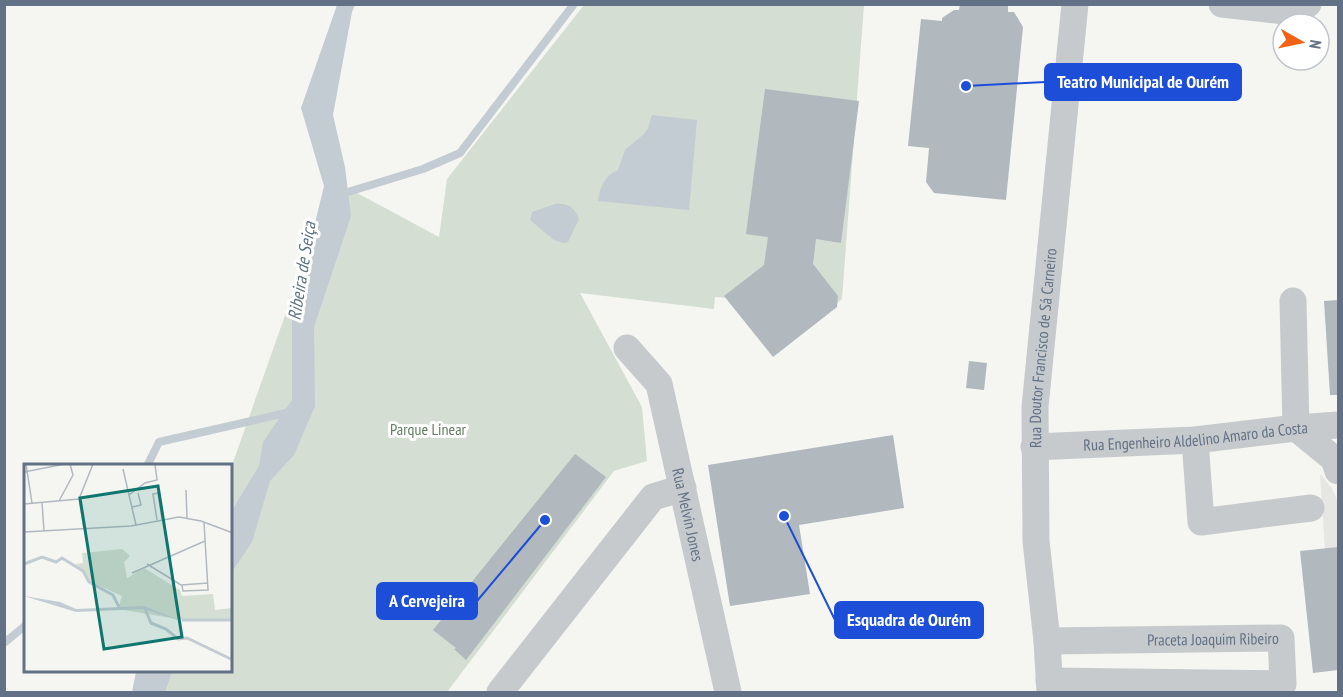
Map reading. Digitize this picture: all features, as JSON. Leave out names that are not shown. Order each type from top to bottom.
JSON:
[{"type":"street","name":"Rua Doutor Francisco de Sá Carneiro","points":[[1050,687],[1036,541],[1035,407],[1075,4]]},
{"type":"street","points":[[1222,4],[1294,12],[1308,4]]},
{"type":"street","points":[[1293,301],[1296,428],[1338,425]]},
{"type":"street","name":"Rua Melvin Jones","points":[[627,348],[659,384],[728,693]]},
{"type":"street","name":"Rua Engenheiro Aldelino Amaro da Costa","points":[[1034,447],[1195,440],[1296,428],[1334,459],[1338,471]]},
{"type":"street","points":[[1195,440],[1201,522],[1311,508]]},
{"type":"street","points":[[500,693],[653,497],[683,488]]},
{"type":"street","name":"Praceta Joaquim Ribeiro","points":[[1047,641],[1281,638],[1283,684],[1050,687]]},
{"type":"shaded area","points":[[337,5],[355,5],[333,115],[345,167],[351,216],[314,327],[315,406],[294,455],[270,481],[252,542],[232,572],[232,510],[259,466],[263,442],[292,400],[292,317],[324,186],[301,108]]},
{"type":"shaded area","points":[[652,115],[697,120],[689,210],[598,201],[604,182],[609,175],[618,170],[625,150],[644,134]]},
{"type":"shaded area","points":[[555,204],[570,207],[579,219],[568,242],[554,240],[530,220],[532,212]]},
{"type":"shaded area","points":[[1320,474],[1331,487],[1338,501],[1338,582],[1327,583]]},
{"type":"shaded area","points":[[136,673],[172,673],[165,692],[132,692]]},
{"type":"green space","name":"Parque Linear","points":[[584,5],[864,5],[842,299],[777,354],[729,298],[715,297],[714,309],[580,293],[642,407],[647,461],[614,471],[447,692],[154,692],[159,673],[232,673],[232,465],[333,180],[439,237],[447,179]]},
{"type":"building","points":[[960,4],[1008,4],[1008,12],[1014,12],[1023,27],[1006,200],[934,193],[926,182],[929,148],[908,146],[921,19],[942,21],[942,18],[954,10],[959,10]]},
{"type":"building","points":[[765,89],[859,101],[841,243],[816,239],[813,264],[838,296],[837,307],[773,357],[724,296],[764,265],[768,237],[746,234]]},
{"type":"building","points":[[1338,300],[1338,395],[1330,395],[1324,301]]},
{"type":"building","points":[[969,361],[987,363],[984,390],[966,388]]},
{"type":"building","points":[[893,435],[904,508],[799,525],[810,594],[730,606],[708,465]]},
{"type":"building","points":[[575,454],[606,477],[466,660],[454,649],[456,648],[433,630]]},
{"type":"building","points":[[1338,547],[1338,670],[1313,673],[1300,551]]},
{"type":"waterway","points":[[338,195],[423,169],[460,153],[574,4]]},
{"type":"waterway","points":[[148,464],[159,442],[290,412]]},
{"type":"waterway","points":[[4,643],[24,627]]},
{"type":"place","name":"Teatro Municipal de Ourém","points":[[966,86]]},
{"type":"place","name":"Esquadra de Ourém","points":[[784,516]]},
{"type":"place","name":"A Cervejeira","points":[[545,520]]},
{"type":"water label","name":"Ribeira de Seiça","points":[[302,271]]}]
